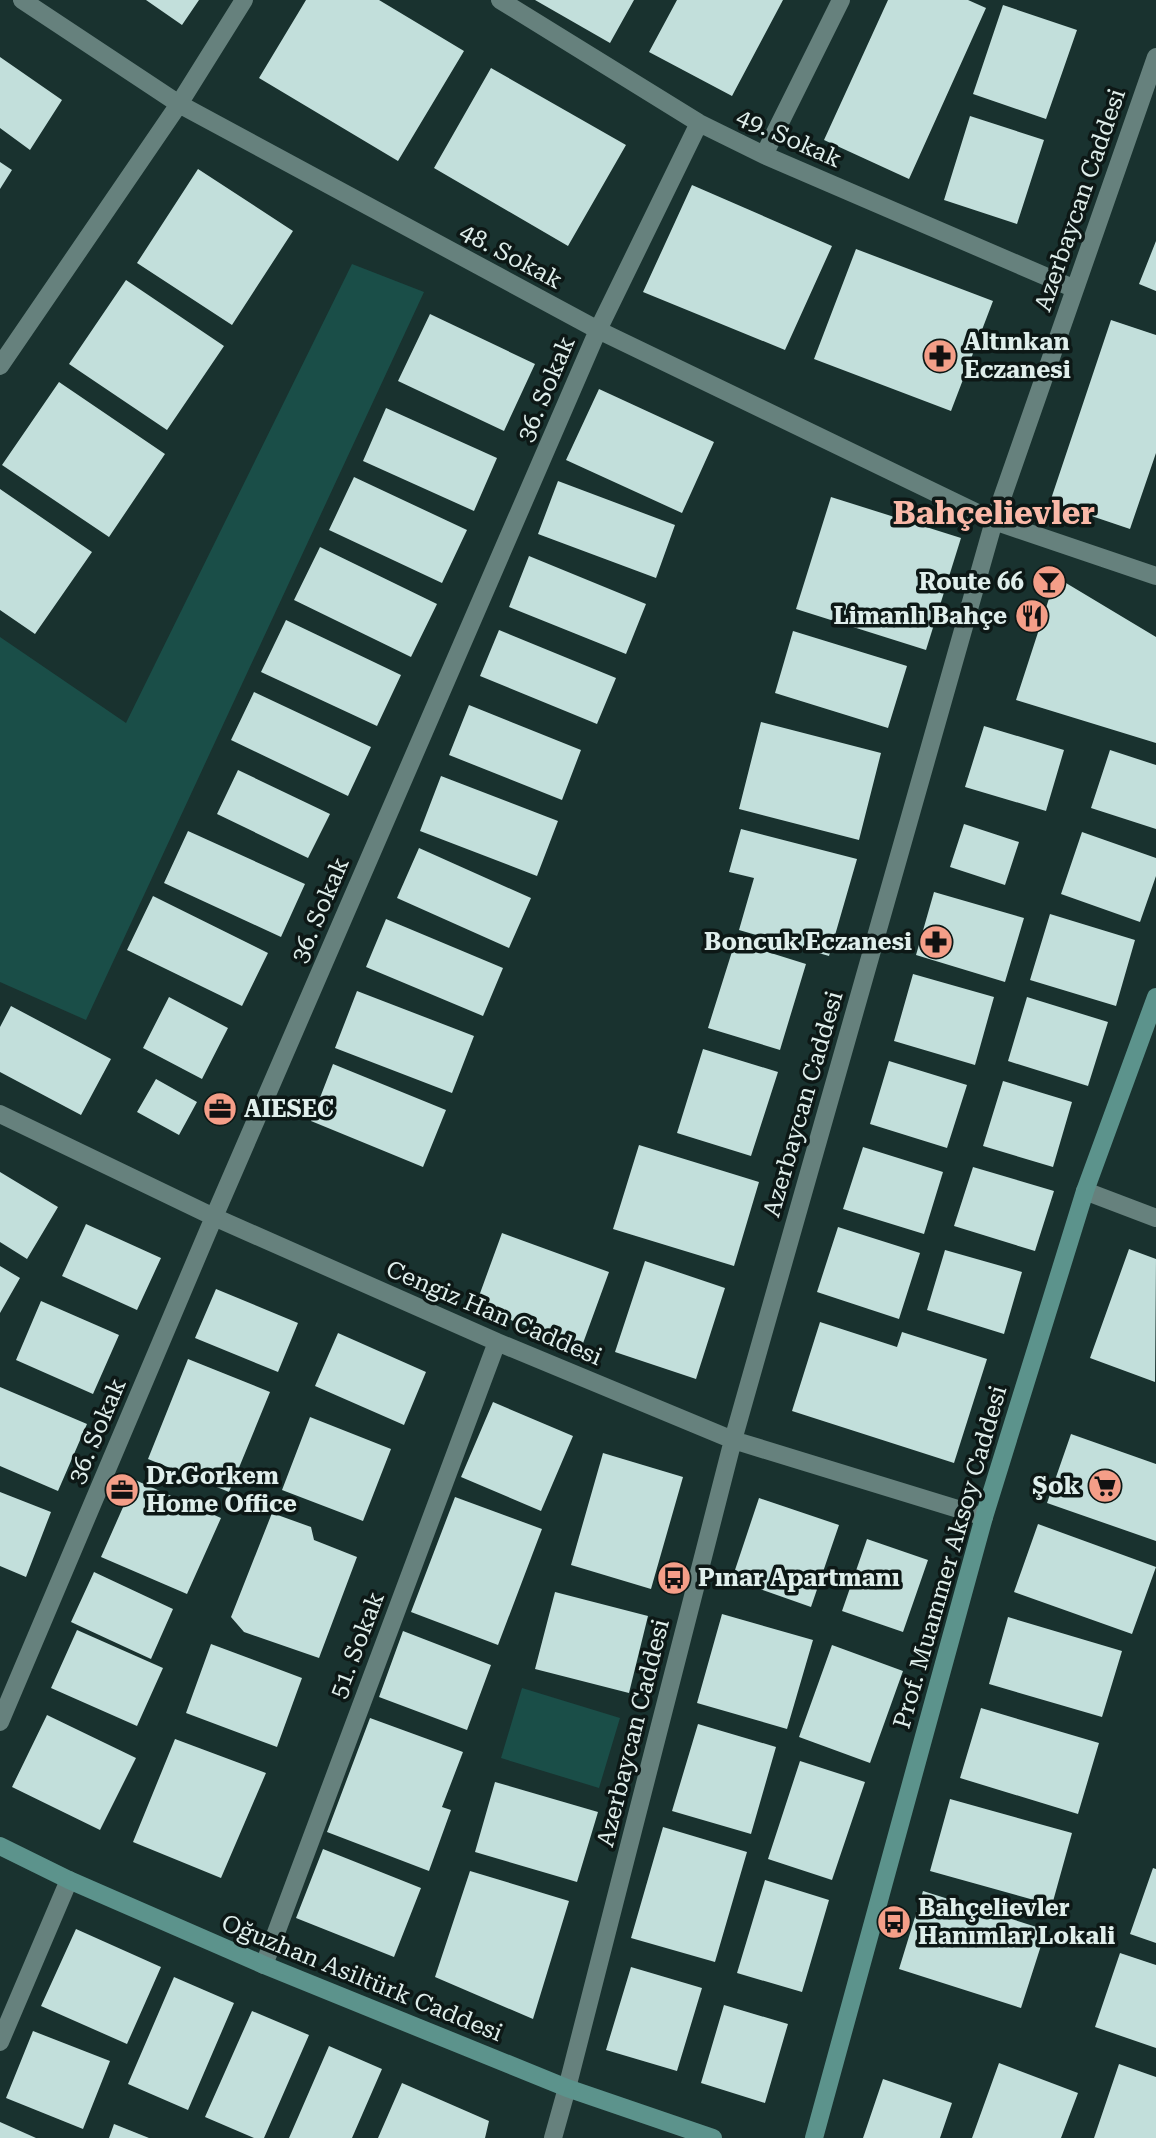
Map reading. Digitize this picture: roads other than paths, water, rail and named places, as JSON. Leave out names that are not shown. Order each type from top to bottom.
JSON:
[{"type":"street","name":"48. Sokak","points":[[22,0],[179,104],[598,330],[994,521],[1156,576]]},
{"type":"street","points":[[0,366],[179,104],[244,0]]},
{"type":"street","name":"49. Sokak","points":[[500,0],[699,123],[764,155],[1075,289]]},
{"type":"street","points":[[764,155],[841,0]]},
{"type":"street","name":"Azerbaycan Caddesi","points":[[552,2138],[733,1440],[994,521],[1156,57]]},
{"type":"street","name":"36. Sokak","points":[[0,1722],[214,1217],[598,330],[699,123]]},
{"type":"street","name":"Prof. Muammer Aksoy Caddesi","points":[[814,2138],[984,1517],[1085,1191],[1156,997]]},
{"type":"street","name":"Cengiz Han Caddesi","points":[[0,1114],[214,1217],[497,1342],[733,1440],[984,1517]]},
{"type":"street","points":[[1085,1191],[1156,1218]]},
{"type":"street","name":"51. Sokak","points":[[264,1965],[497,1342]]},
{"type":"street","name":"Oğuzhan Asiltürk Caddesi","points":[[0,1846],[69,1880],[264,1965],[567,2088],[713,2138]]},
{"type":"street","points":[[0,2042],[69,1880]]},
{"type":"place","name":"Altınkan Eczanesi","points":[[940,356]]},
{"type":"place","name":"Route 66","points":[[1049,582]]},
{"type":"place","name":"Limanlı Bahçe","points":[[1032,616]]},
{"type":"place","name":"Boncuk Eczanesi","points":[[936,942]]},
{"type":"place","name":"AIESEC","points":[[220,1109]]},
{"type":"place","name":"Şok","points":[[1105,1486]]},
{"type":"place","name":"Dr.Gorkem Home Office","points":[[122,1490]]},
{"type":"place","name":"Pınar Apartmanı","points":[[674,1578]]},
{"type":"place","name":"Bahçelievler Hanımlar Lokali","points":[[894,1922]]},
{"type":"district","name":"Bahçelievler","points":[[994,513]]}]
